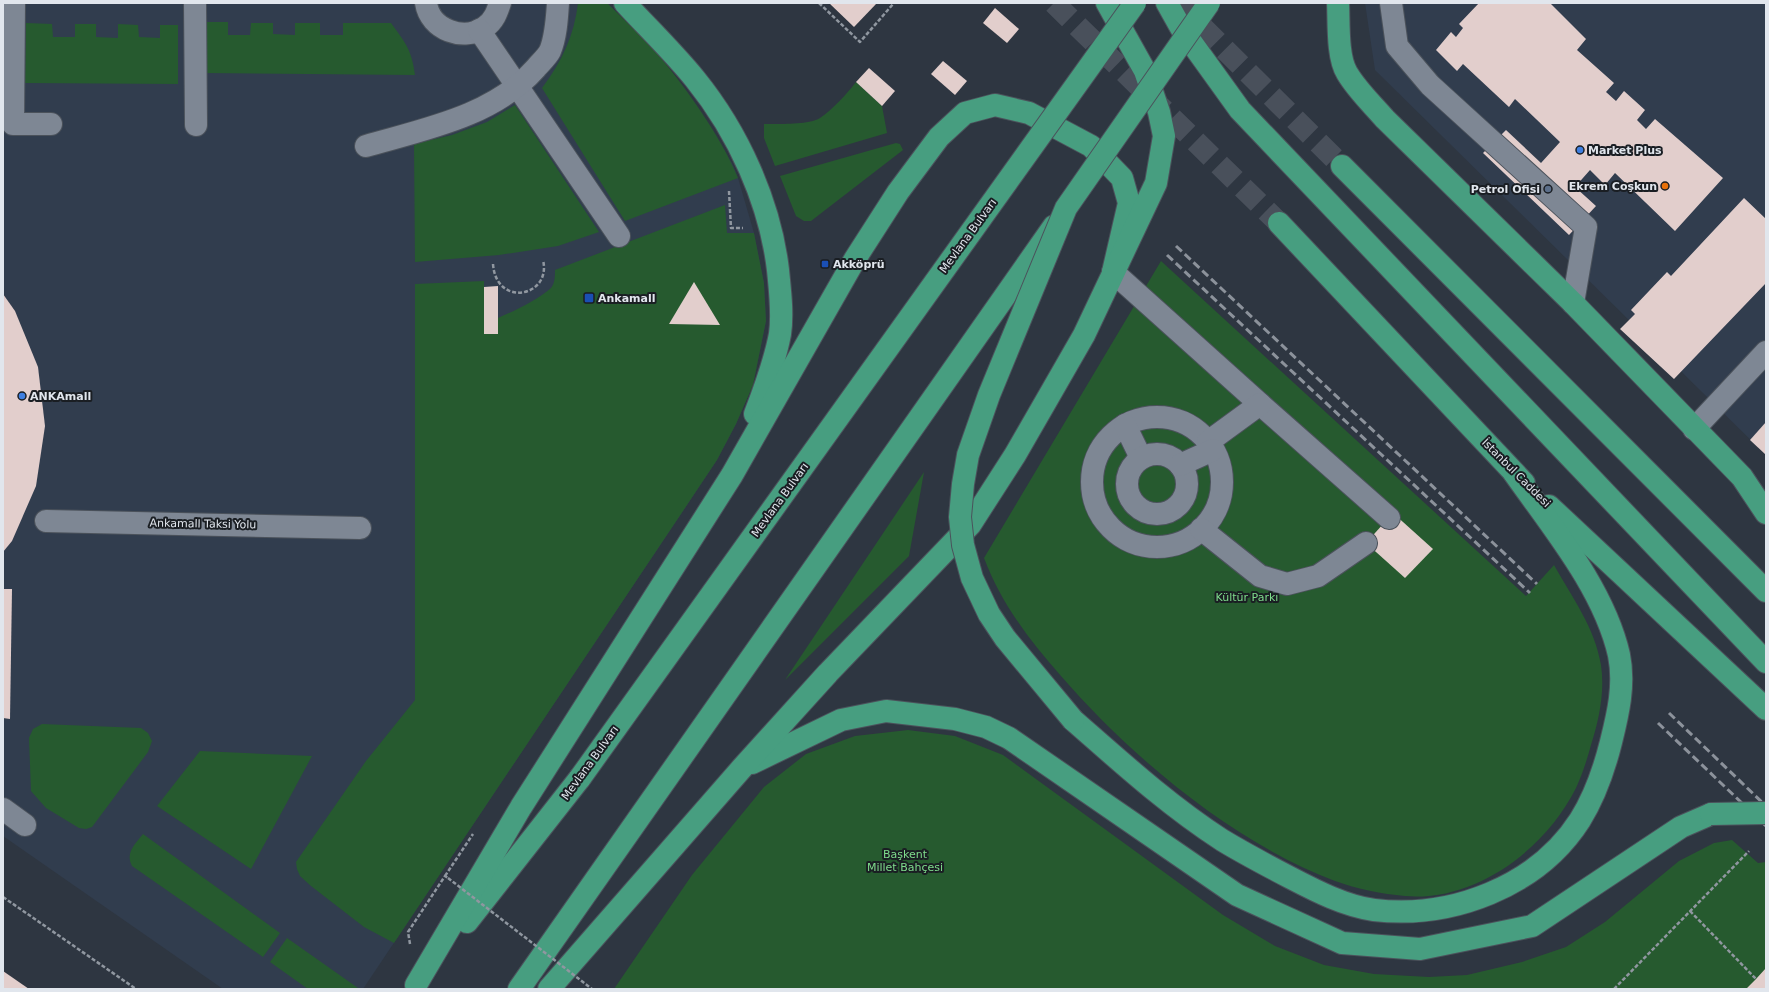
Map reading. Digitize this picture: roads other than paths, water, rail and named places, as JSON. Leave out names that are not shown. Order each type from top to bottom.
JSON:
[{"type":"highway","points":[[625,3],[695,79],[733,134],[758,189],[767,215],[775,247],[781,294],[780,332],[772,364],[732,475]]},
{"type":"highway","points":[[549,989],[742,768],[828,673],[970,525],[1015,455],[1084,335],[1156,183],[1164,136],[1159,112],[1145,71],[1107,3]]},
{"type":"highway","name":"Mevlana Bulvarı","points":[[415,987],[580,778],[1135,3]]},
{"type":"highway","points":[[1167,3],[1181,28],[1240,110],[1766,662]]},
{"type":"highway","points":[[519,989],[643,814],[1209,3]]},
{"type":"highway","points":[[1338,3],[1340,47],[1346,72],[1361,91],[1385,119],[1573,303],[1742,477],[1766,513]]},
{"type":"highway","points":[[415,987],[521,807],[732,475],[854,259],[898,192],[939,137],[965,113],[995,105],[1029,113],[1091,146],[1122,178],[1129,203],[1113,272]]},
{"type":"highway","points":[[1342,166],[1766,591]]},
{"type":"highway","points":[[1066,208],[976,431],[968,455],[963,484],[960,517],[963,545],[972,578],[989,614],[1009,644],[1073,720],[1137,776],[1222,840],[1309,888],[1350,904],[1373,910],[1402,911],[1430,910],[1470,902],[1484,897],[1545,860],[1563,842],[1579,821],[1594,794],[1604,769],[1620,701],[1622,681],[1619,657],[1606,617],[1584,574],[1514,473]]},
{"type":"highway","name":"İstanbul Caddesi","points":[[1279,223],[1514,473],[1766,709]]},
{"type":"highway","points":[[742,768],[841,720],[886,711],[955,718],[986,726],[1009,738],[1237,895],[1342,943],[1420,949],[1532,926],[1681,827],[1711,814],[1766,813]]},
{"type":"street","points":[[14,3],[13,124],[51,124]]},
{"type":"street","points":[[195,3],[196,125]]},
{"type":"street","points":[[426,3],[432,19],[443,29],[458,34],[472,33],[485,27],[496,16],[500,3]]},
{"type":"street","points":[[366,146],[432,127],[480,110],[516,87],[550,52],[557,22],[558,3]]},
{"type":"street","points":[[1391,3],[1397,46],[1430,85],[1586,227],[1573,303]]},
{"type":"street","points":[[478,30],[619,236]]},
{"type":"street","points":[[1113,272],[1389,518]]},
{"type":"street","points":[[1694,428],[1766,352]]},
{"type":"street","points":[[1180,465],[1211,446],[1260,404]]},
{"type":"street","points":[[1154,417],[1170,418],[1184,422],[1198,431],[1211,446],[1221,468],[1221,496],[1209,521],[1195,534],[1175,544],[1148,547],[1134,544],[1122,537],[1110,528],[1104,520],[1095,504],[1091,489],[1095,459],[1102,445],[1112,434],[1125,425],[1139,419],[1154,417]]},
{"type":"street","points":[[1125,425],[1141,458]]},
{"type":"street","points":[[1153,454],[1163,454],[1173,458],[1186,474],[1186,493],[1181,502],[1172,510],[1166,513],[1156,514],[1146,512],[1131,500],[1127,491],[1129,471],[1141,458],[1153,454]]},
{"type":"street","points":[[1104,520],[1131,500]]},
{"type":"street","points":[[1172,510],[1195,534],[1260,576],[1287,584],[1318,576],[1366,543]]},
{"type":"street","name":"Ankamall Taksi Yolu","points":[[46,521],[360,528]]},
{"type":"street","points":[[3,809],[25,825]]},
{"type":"tunnel","points":[[1054,3],[1279,223]]},
{"type":"tunnel","points":[[1178,3],[1342,166]]},
{"type":"railway","points":[[1176,246],[1537,584]]},
{"type":"railway","points":[[1167,255],[1530,593]]},
{"type":"railway","points":[[1669,713],[1766,806]]},
{"type":"railway","points":[[1658,723],[1766,826]]},
{"type":"place","name":"Market Plus","points":[[1580,150]]},
{"type":"place","name":"Ekrem Coşkun","points":[[1665,186]]},
{"type":"place","name":"Petrol Ofisi","points":[[1548,189]]},
{"type":"place","name":"Akköprü","points":[[825,264]]},
{"type":"place","name":"Ankamall","points":[[589,298]]},
{"type":"place","name":"ANKAmall","points":[[22,396]]},
{"type":"park label","name":"Kültür Parkı","points":[[1247,597]]},
{"type":"park label","name":"Başkent Millet Bahçesi","points":[[905,860]]}]
